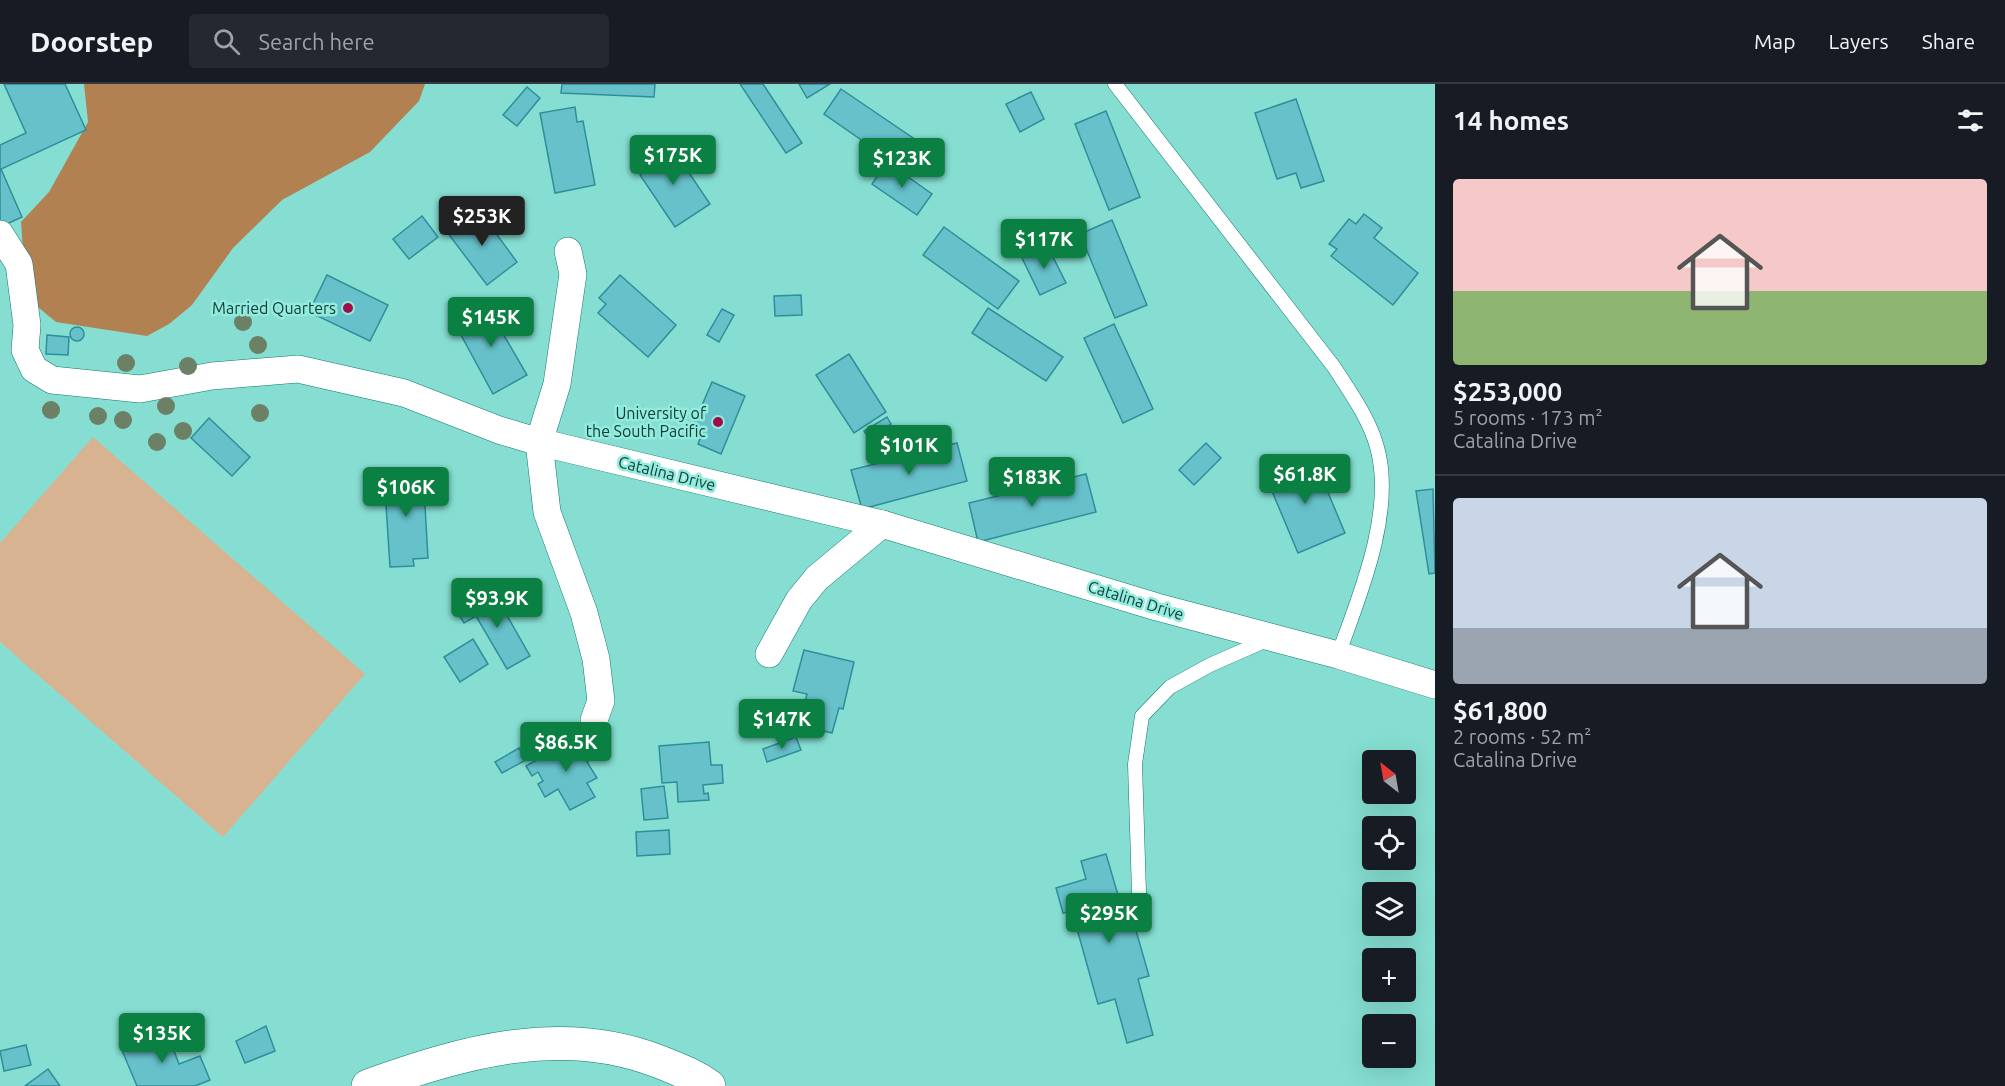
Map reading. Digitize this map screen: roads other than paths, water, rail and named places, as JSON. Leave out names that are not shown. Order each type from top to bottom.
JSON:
[{"type":"main road","points":[[368,1086],[461,1056],[494,1048],[542,1042],[586,1043],[636,1053],[696,1077],[709,1086]]},
{"type":"street","name":"Catalina Drive","points":[[0,234],[19,264],[27,325],[25,350],[34,369],[52,380],[140,389],[212,376],[298,369],[404,393],[499,430],[539,442],[882,524],[1156,607],[1338,655],[1435,685]]},
{"type":"street","points":[[568,251],[573,274],[557,384],[539,442],[547,512],[574,584],[597,659],[601,701],[594,720]]},
{"type":"street","points":[[769,654],[799,600],[817,578],[882,524]]},
{"type":"lane","points":[[1115,84],[1334,367],[1363,414],[1377,447],[1383,483],[1370,567],[1338,655]]},
{"type":"lane","points":[[1139,893],[1135,764],[1142,716],[1170,687],[1210,665],[1271,638]]},
{"type":"place","name":"Married Quarters","points":[[348,308]]},
{"type":"place","name":"University of the South Pacific","points":[[718,422]]}]
